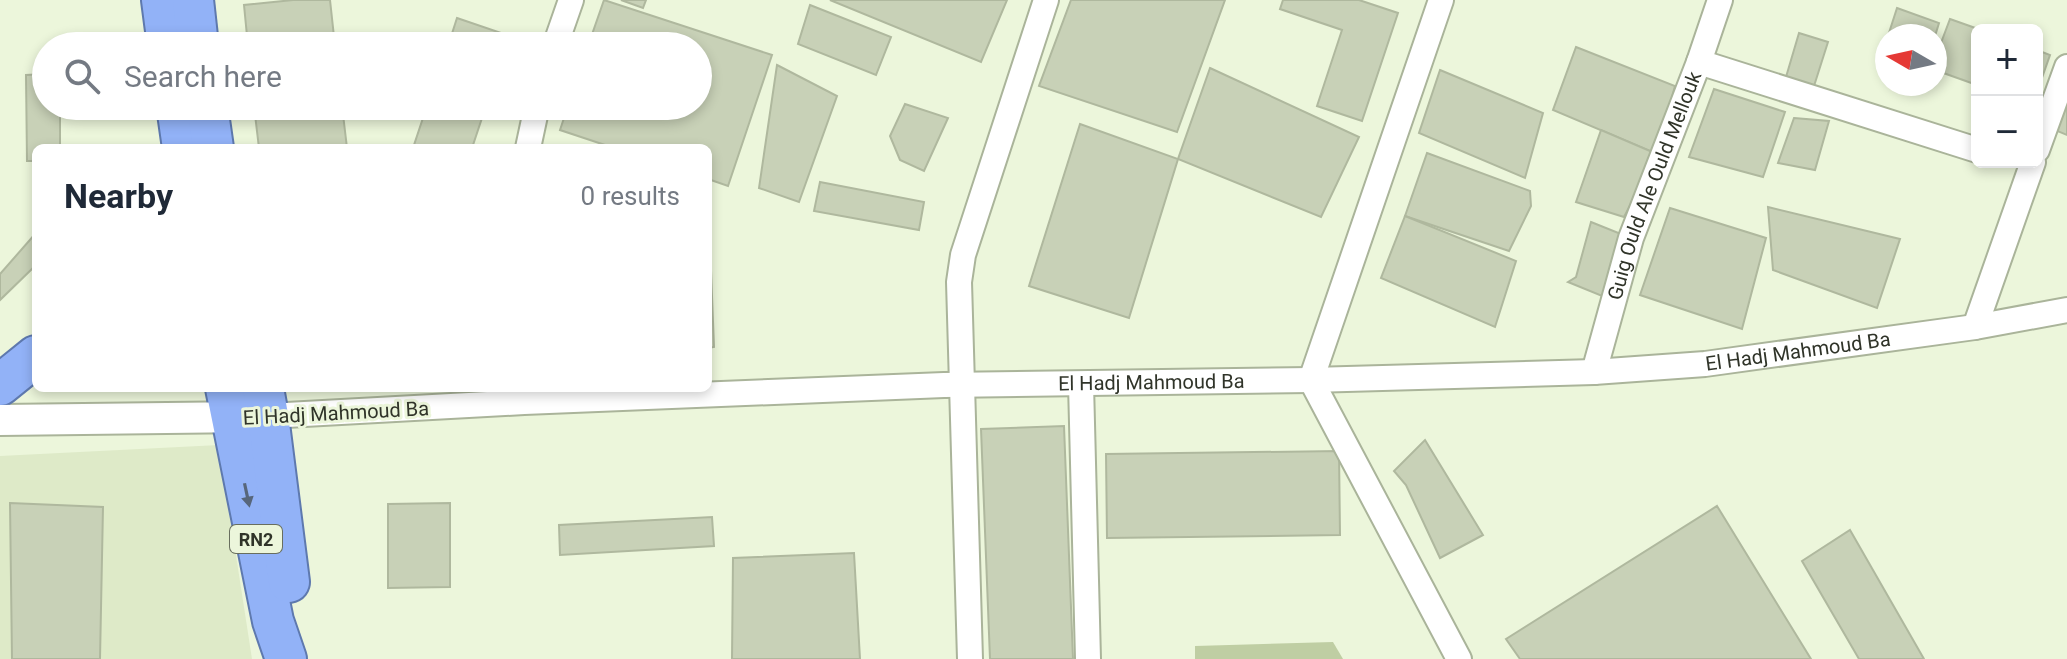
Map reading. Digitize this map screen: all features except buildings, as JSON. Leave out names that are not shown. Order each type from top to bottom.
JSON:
[{"type":"highway","points":[[162,0],[166,32]]},
{"type":"highway","points":[[193,0],[196,32]]},
{"type":"highway","points":[[0,385],[32,359]]},
{"type":"highway","name":"RN2","points":[[247,403],[273,621],[286,659]]},
{"type":"highway","name":"RN2","points":[[247,403],[297,659]]},
{"type":"street","points":[[560,32],[571,0]]},
{"type":"street","points":[[970,659],[959,282],[963,255],[1046,0]]},
{"type":"street","points":[[1441,0],[1311,380],[1459,659]]},
{"type":"street","name":"Guig Ould Ale Ould Mellouk","points":[[1594,372],[1631,238],[1720,0]]},
{"type":"street","points":[[1699,62],[1971,148]]},
{"type":"street","points":[[2043,126],[2067,67]]},
{"type":"street","points":[[529,144],[534,120]]},
{"type":"street","points":[[1975,327],[2026,168]]},
{"type":"street","name":"El Hadj Mahmoud Ba","points":[[712,391],[1594,372],[1705,364],[1975,327],[2067,310]]},
{"type":"street","points":[[1081,384],[1088,659]]},
{"type":"street","name":"El Hadj Mahmoud Ba","points":[[247,403],[655,392]]},
{"type":"street","points":[[0,420],[247,403]]},
{"type":"shaded area","points":[[219,445],[252,659],[0,659],[0,456]]},
{"type":"shaded area","points":[[1333,642],[1343,659],[1195,659],[1195,646]]}]
